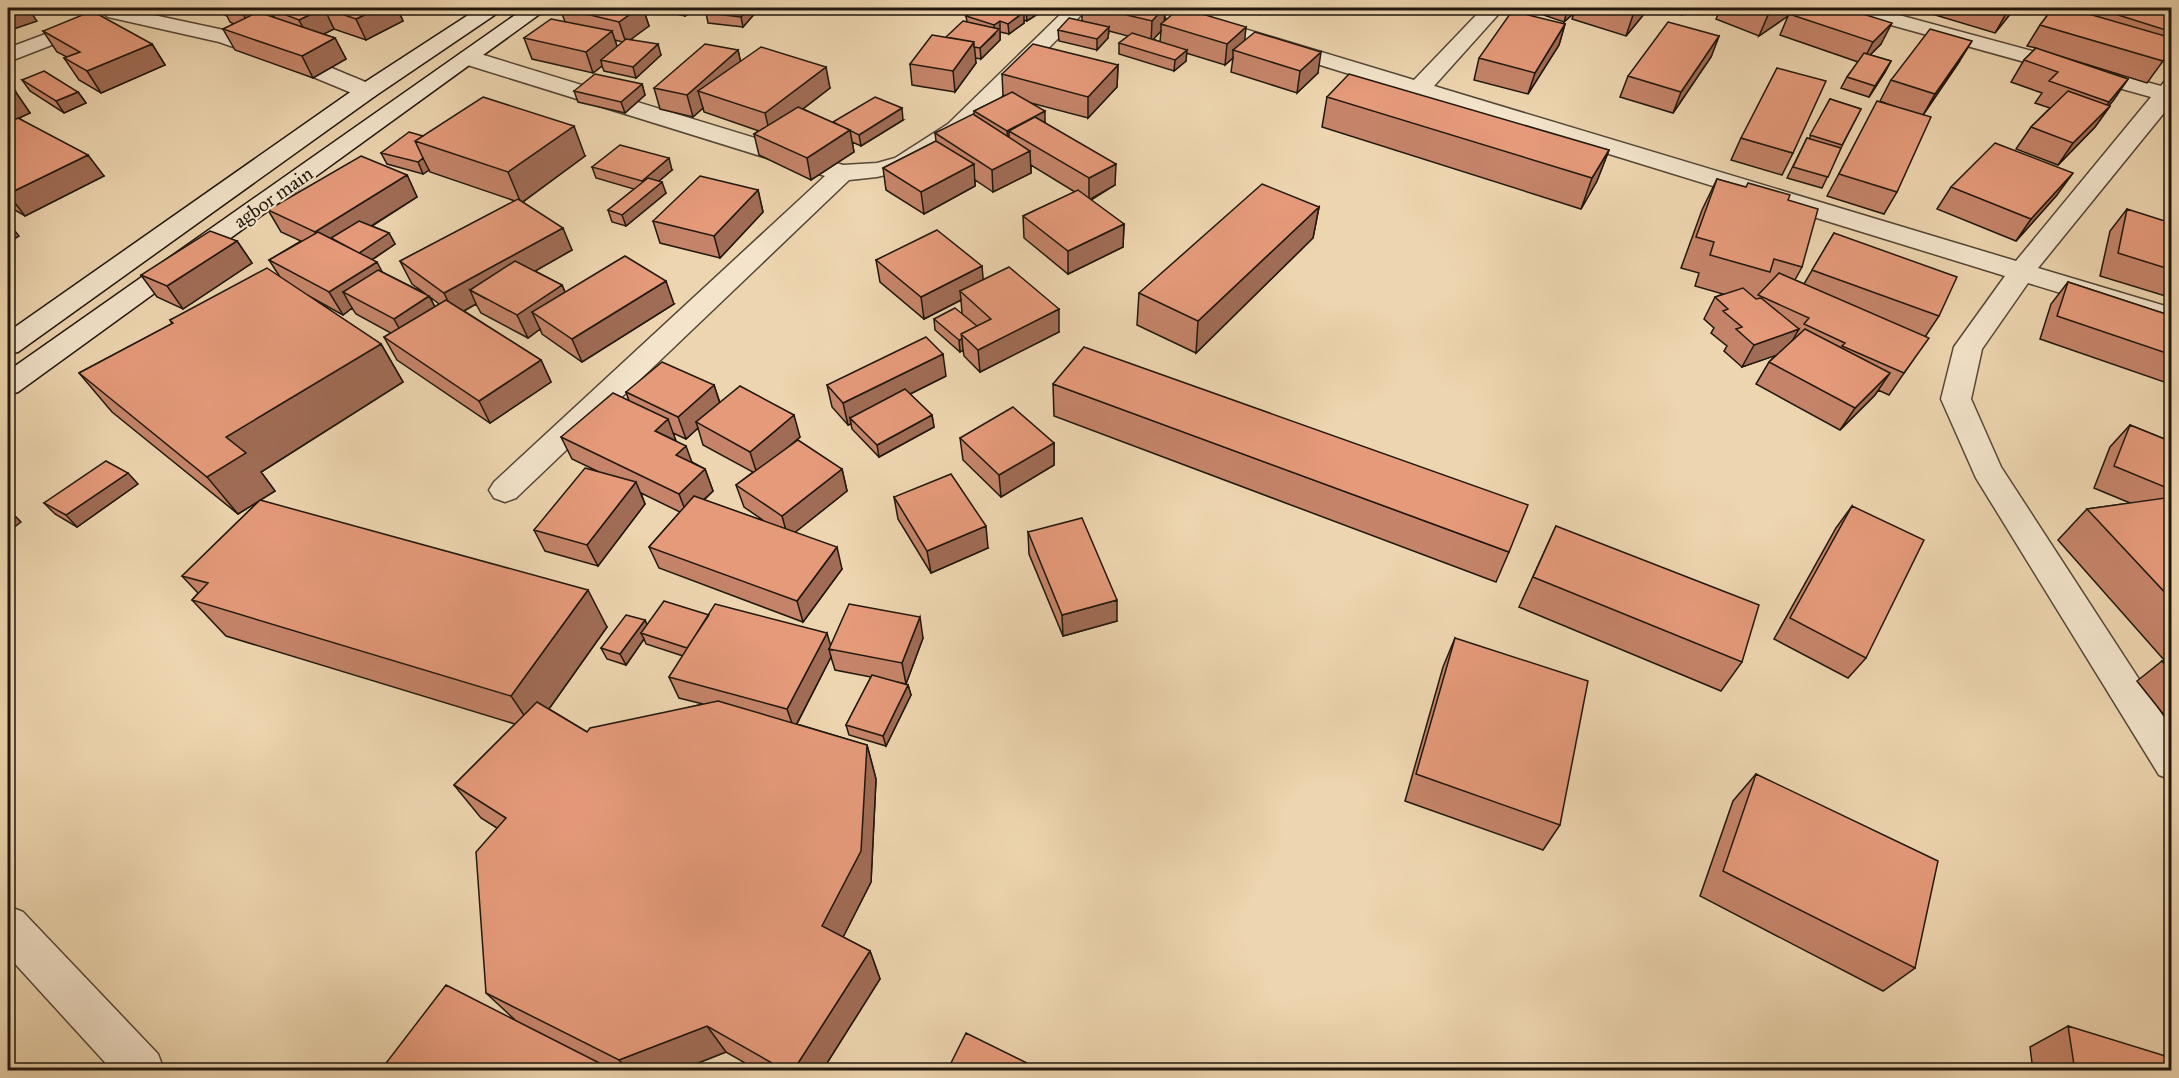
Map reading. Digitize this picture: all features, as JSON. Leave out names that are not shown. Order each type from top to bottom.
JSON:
[{"type":"street","name":"agbor main","points":[[8,345],[367,91],[492,8]]},
{"type":"street","name":"agbor main","points":[[8,386],[538,8]]},
{"type":"street","points":[[470,58],[842,173],[877,170],[904,163],[956,129],[1078,8]]},
{"type":"street","points":[[1155,8],[2172,318]]},
{"type":"street","points":[[1420,87],[1494,8]]},
{"type":"street","points":[[1851,8],[2170,92],[2022,272],[1968,348],[1956,399],[1987,470],[2172,763]]},
{"type":"street","points":[[8,56],[111,10],[225,37],[290,59],[367,91]]},
{"type":"street","points":[[505,490],[842,173]]},
{"type":"street","points":[[8,926],[142,1071]]},
{"type":"building","points":[[231,8],[257,8],[243,14]]},
{"type":"building","points":[[324,8],[299,20],[270,9]]},
{"type":"building","points":[[324,8],[379,8],[356,19]]},
{"type":"building","points":[[561,8],[639,8],[619,22]]},
{"type":"building","points":[[710,8],[749,8],[741,17],[706,13]]},
{"type":"building","points":[[978,8],[1009,8],[1024,12],[1008,24],[1000,21],[994,25],[966,16]]},
{"type":"building","points":[[1097,8],[1164,8],[1152,21]]},
{"type":"building","points":[[1180,8],[1246,27],[1227,44],[1161,24]]},
{"type":"building","points":[[1608,8],[1640,8],[1633,15]]},
{"type":"building","points":[[1747,8],[1780,8],[1768,15]]},
{"type":"building","points":[[1797,8],[1844,8],[1892,23],[1873,42],[1789,14]]},
{"type":"building","points":[[1993,8],[2011,8],[2007,12]]},
{"type":"building","points":[[2053,8],[2068,8],[2172,38],[2172,46],[2163,61],[2040,25]]},
{"type":"building","points":[[2096,8],[2172,8],[2172,32]]},
{"type":"building","points":[[92,11],[152,44],[87,71],[64,58],[80,52],[43,31]]},
{"type":"building","points":[[1512,11],[1565,24],[1535,73],[1479,58]]},
{"type":"building","points":[[258,12],[335,38],[302,56],[223,29]]},
{"type":"building","points":[[1069,18],[1109,27],[1097,39],[1058,30]]},
{"type":"building","points":[[551,19],[612,31],[586,52],[524,38]]},
{"type":"building","points":[[963,21],[999,29],[980,48],[974,47],[974,42],[946,37]]},
{"type":"building","points":[[1668,22],[1719,36],[1681,92],[1628,76]]},
{"type":"building","points":[[1930,29],[1972,41],[1935,94],[1891,80]]},
{"type":"building","points":[[1255,32],[1321,52],[1300,71],[1233,50]]},
{"type":"building","points":[[1132,33],[1187,50],[1175,60],[1119,43]]},
{"type":"building","points":[[932,35],[974,42],[953,71],[910,64]]},
{"type":"building","points":[[626,39],[658,44],[633,67],[601,60]]},
{"type":"building","points":[[705,44],[738,50],[687,95],[654,88]]},
{"type":"building","points":[[1033,44],[1118,65],[1088,97],[1002,74]]},
{"type":"building","points":[[761,47],[826,67],[765,113],[698,91]]},
{"type":"building","points":[[2036,48],[2128,79],[2109,102],[2049,81],[2058,72],[2024,60]]},
{"type":"building","points":[[1864,53],[1891,61],[1875,86],[1847,77]]},
{"type":"building","points":[[1777,68],[1826,81],[1793,153],[1741,138]]},
{"type":"building","points":[[44,71],[78,92],[56,101],[22,80]]},
{"type":"building","points":[[595,74],[642,84],[621,102],[574,91]]},
{"type":"building","points":[[1349,74],[1609,150],[1592,178],[1327,97]]},
{"type":"building","points":[[2068,91],[2110,106],[2073,143],[2031,127]]},
{"type":"building","points":[[1012,92],[1045,111],[1007,131],[974,111]]},
{"type":"building","points":[[483,97],[574,126],[508,172],[415,141]]},
{"type":"building","points":[[875,97],[902,108],[859,135],[833,122]]},
{"type":"building","points":[[1830,99],[1861,109],[1842,145],[1810,135]]},
{"type":"building","points":[[1877,101],[1931,117],[1897,192],[1839,174]]},
{"type":"building","points":[[798,107],[850,130],[807,158],[754,134]]},
{"type":"building","points":[[973,114],[1030,151],[992,170],[935,133]]},
{"type":"building","points":[[1035,117],[1116,164],[1089,178],[1009,131]]},
{"type":"building","points":[[18,118],[88,155],[8,194],[8,123]]},
{"type":"building","points":[[409,132],[423,136],[415,141],[423,158],[418,162],[381,153]]},
{"type":"building","points":[[1807,138],[1841,148],[1828,177],[1793,167]]},
{"type":"building","points":[[936,141],[974,164],[921,192],[883,168]]},
{"type":"building","points":[[1995,143],[2073,173],[2031,219],[1951,187]]},
{"type":"building","points":[[620,145],[669,158],[642,181],[592,167]]},
{"type":"building","points":[[361,156],[407,175],[315,232],[268,210]]},
{"type":"building","points":[[700,176],[758,190],[714,236],[653,221]]},
{"type":"building","points":[[648,178],[662,182],[622,215],[608,210]]},
{"type":"building","points":[[1717,179],[1746,187],[1748,183],[1790,195],[1788,200],[1818,209],[1802,267],[1774,259],[1770,272],[1710,255],[1714,242],[1696,237]]},
{"type":"building","points":[[1262,184],[1319,207],[1198,321],[1139,293]]},
{"type":"building","points":[[1078,190],[1124,224],[1068,251],[1023,216]]},
{"type":"building","points":[[518,199],[563,228],[444,293],[400,261]]},
{"type":"building","points":[[2127,209],[2168,222],[2165,237],[2172,239],[2172,270],[2118,253]]},
{"type":"building","points":[[359,221],[389,233],[359,253],[331,238]]},
{"type":"building","points":[[937,230],[982,266],[921,297],[876,260]]},
{"type":"building","points":[[210,231],[237,241],[167,286],[141,275]]},
{"type":"building","points":[[318,232],[377,262],[329,292],[269,260]]},
{"type":"building","points":[[1834,233],[1957,277],[1939,316],[1812,270]]},
{"type":"building","points":[[625,256],[666,281],[572,339],[532,312]]},
{"type":"building","points":[[515,261],[562,285],[517,315],[470,290]]},
{"type":"building","points":[[1009,267],[1059,309],[978,350],[961,334],[991,319],[960,291]]},
{"type":"building","points":[[267,268],[381,344],[226,437],[246,453],[207,477],[79,373],[173,323],[170,320]]},
{"type":"building","points":[[378,270],[429,296],[394,319],[343,292]]},
{"type":"building","points":[[1779,273],[1929,338],[1904,373],[1842,346],[1845,343],[1804,324],[1809,318],[1758,295]]},
{"type":"building","points":[[2068,282],[2172,316],[2172,355],[2057,316]]},
{"type":"building","points":[[1743,288],[1756,299],[1761,298],[1799,329],[1754,345],[1736,329],[1742,327],[1723,311],[1728,309],[1715,297]]},
{"type":"building","points":[[446,300],[541,360],[479,401],[384,337]]},
{"type":"building","points":[[955,308],[977,326],[961,334],[962,339],[959,340],[934,319]]},
{"type":"building","points":[[1805,329],[1890,373],[1855,408],[1769,362]]},
{"type":"building","points":[[926,337],[943,354],[843,403],[827,385]]},
{"type":"building","points":[[1084,347],[1528,505],[1509,552],[1053,384]]},
{"type":"building","points":[[662,362],[714,385],[678,417],[626,392]]},
{"type":"building","points":[[740,386],[794,415],[750,452],[696,422]]},
{"type":"building","points":[[905,389],[932,415],[877,445],[850,418]]},
{"type":"building","points":[[613,393],[668,419],[655,431],[686,446],[676,455],[705,469],[679,494],[561,437]]},
{"type":"building","points":[[1013,407],[1054,443],[999,475],[960,438]]},
{"type":"building","points":[[2130,425],[2172,442],[2172,490],[2114,466]]},
{"type":"building","points":[[798,440],[842,469],[782,516],[736,485]]},
{"type":"building","points":[[106,461],[128,473],[66,515],[44,503]]},
{"type":"building","points":[[585,468],[636,482],[587,545],[534,530]]},
{"type":"building","points":[[951,474],[986,526],[927,551],[894,497]]},
{"type":"building","points":[[694,496],[837,547],[797,601],[649,547]]},
{"type":"building","points":[[2172,497],[2172,600],[2087,509]]},
{"type":"building","points":[[260,500],[588,590],[511,696],[192,600],[208,583],[182,576]]},
{"type":"building","points":[[1852,506],[1924,540],[1866,658],[1790,618]]},
{"type":"building","points":[[1082,518],[1117,600],[1062,615],[1028,532]]},
{"type":"building","points":[[1556,526],[1759,605],[1742,662],[1533,577]]},
{"type":"building","points":[[664,601],[709,615],[687,648],[641,633]]},
{"type":"building","points":[[715,604],[827,633],[787,709],[669,677]]},
{"type":"building","points":[[849,604],[920,617],[902,663],[829,649]]},
{"type":"building","points":[[626,615],[645,620],[620,654],[601,648]]},
{"type":"building","points":[[1455,638],[1588,681],[1560,825],[1416,774]]},
{"type":"building","points":[[2172,660],[2172,673],[2162,661]]},
{"type":"building","points":[[872,675],[908,685],[883,736],[846,725]]},
{"type":"building","points":[[718,701],[867,745],[861,851],[822,926],[870,951],[793,1071],[786,1071],[707,1026],[619,1060],[486,993],[476,852],[506,818],[454,785],[537,702],[587,732],[590,728]]},
{"type":"building","points":[[1756,774],[1938,861],[1915,968],[1723,871]]},
{"type":"building","points":[[446,985],[615,1071],[380,1071]]},
{"type":"building","points":[[2068,1026],[2172,1058],[2172,1071],[2075,1071]]},
{"type":"building","points":[[966,1033],[1043,1071],[947,1071]]}]
